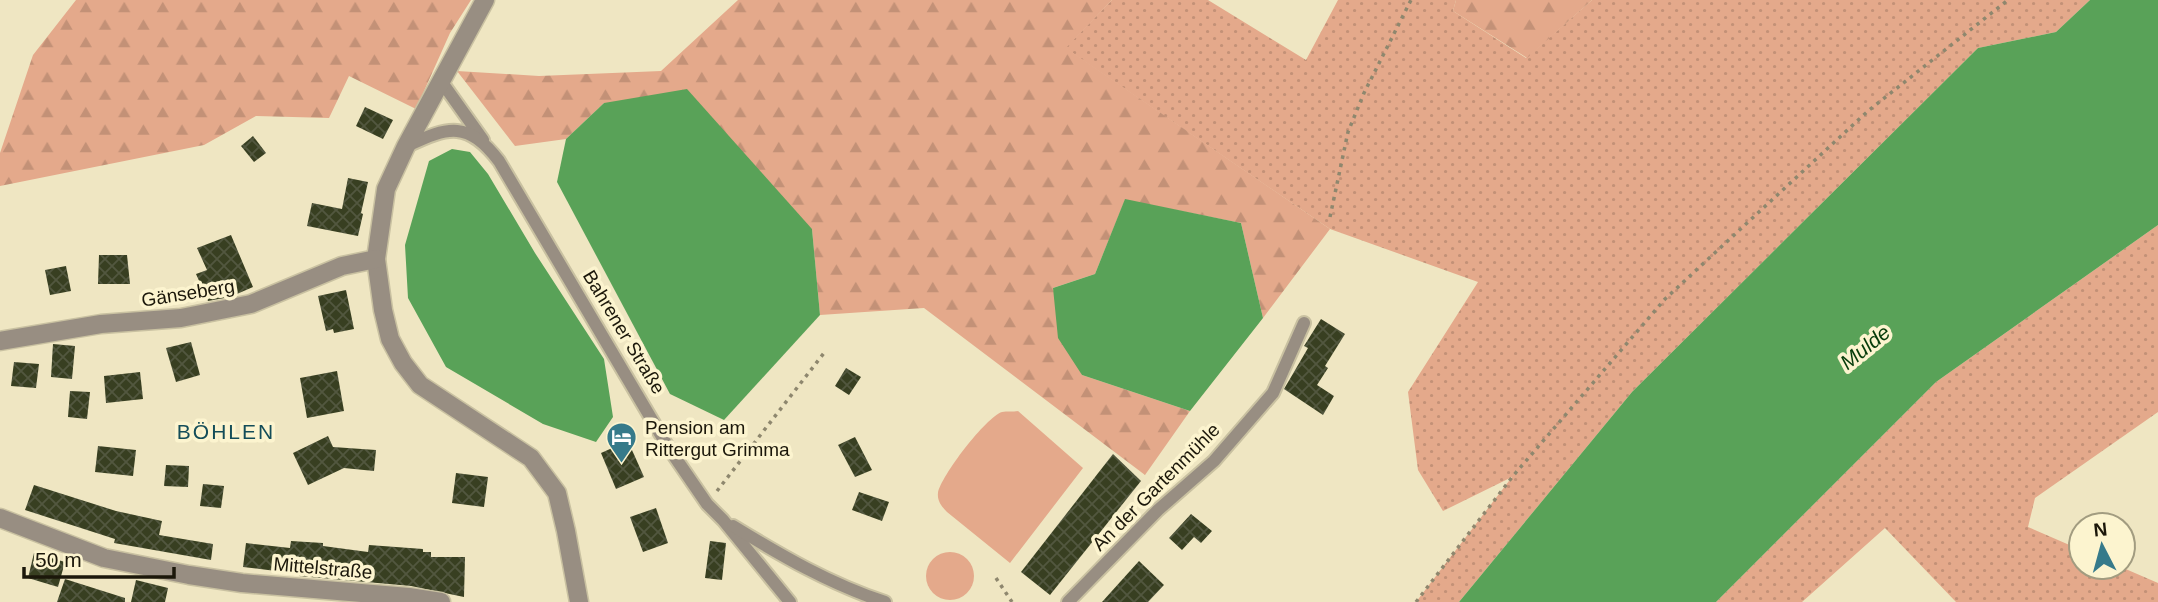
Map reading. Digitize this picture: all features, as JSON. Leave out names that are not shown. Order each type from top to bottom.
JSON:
[{"type":"street","points":[[485,0],[406,146],[386,189],[376,259],[383,310],[390,339],[403,363],[420,385],[531,458],[556,493],[579,602]]},
{"type":"street","name":"Gänseberg","points":[[0,341],[101,324],[181,318],[251,304],[342,266],[376,259]]},
{"type":"street","name":"Mittelstraße","points":[[0,518],[104,558],[190,575],[242,583],[441,602]]},
{"type":"lane","name":"Bahrener Straße","points":[[441,81],[499,161],[668,447],[707,504],[790,602]]},
{"type":"lane","points":[[406,146],[436,132],[450,131],[466,133],[485,143]]},
{"type":"lane","name":"An der Gartenmühle","points":[[1068,602],[1158,510],[1214,461],[1273,393],[1304,323]]},
{"type":"lane","points":[[723,520],[796,564],[854,592],[885,602]]},
{"type":"path","points":[[1329,217],[1348,132],[1364,93],[1411,0]]},
{"type":"path","points":[[1416,602],[1513,476],[1665,299],[1868,111],[2008,0]]},
{"type":"path","points":[[707,504],[824,353]]},
{"type":"path","points":[[996,578],[1012,602]]},
{"type":"green space","points":[[76,0],[471,0],[450,33],[416,109],[349,76],[329,118],[256,116],[204,145],[0,186],[0,153],[33,55]]},
{"type":"green space","points":[[738,0],[1112,0],[1066,48],[1330,229],[1263,318],[1241,223],[1125,200],[1095,274],[1053,288],[1082,375],[1190,411],[1145,475],[924,308],[820,315],[812,229],[604,103],[566,139],[515,146],[457,71],[539,76],[661,71]]},
{"type":"green space","points":[[1112,0],[1208,0],[1306,60],[1338,0],[1456,0],[1453,11],[1526,58],[1592,0],[2090,0],[2056,32],[1978,48],[1632,392],[1459,602],[1416,602],[1512,477],[1443,511],[1418,470],[1408,392],[1478,282],[1330,229],[1065,48]]},
{"type":"green space","points":[[1456,0],[1592,0],[1527,58],[1453,11]]},
{"type":"green space","points":[[2158,225],[2158,412],[2035,498],[2028,527],[2067,544],[2067,581],[2137,581],[2137,574],[2158,583],[2158,602],[1956,602],[1885,528],[1802,602],[1716,602],[1936,382]]},
{"type":"green space","points":[[1018,411],[1083,468],[1010,563],[947,512],[939,501],[938,493],[955,461],[986,424],[1002,412]]},
{"type":"green space","points":[[950,552],[967,559],[974,576],[967,593],[950,600],[933,593],[926,576],[933,559]]},
{"type":"water","name":"Mulde","points":[[2090,0],[2158,0],[2158,225],[1936,382],[1716,602],[1459,602],[1632,392],[1978,48],[2056,32]]},
{"type":"water","points":[[687,89],[812,229],[820,315],[724,420],[670,394],[557,182],[566,139],[604,103]]},
{"type":"water","points":[[452,149],[470,152],[488,174],[535,253],[604,359],[613,417],[596,442],[543,424],[446,367],[408,298],[405,245],[429,161]]},
{"type":"water","points":[[1125,199],[1241,223],[1263,318],[1190,411],[1082,375],[1058,338],[1053,288],[1095,274]]},
{"type":"building","points":[[365,107],[393,120],[383,139],[356,126]]},
{"type":"building","points":[[253,136],[266,153],[254,162],[241,146]]},
{"type":"building","points":[[348,178],[368,182],[358,236],[307,226],[312,203],[342,209]]},
{"type":"building","points":[[231,235],[253,287],[230,297],[208,301],[196,274],[207,270],[197,248]]},
{"type":"building","points":[[99,255],[127,255],[130,284],[98,284]]},
{"type":"building","points":[[66,266],[71,291],[50,295],[45,270]]},
{"type":"building","points":[[346,290],[354,329],[334,333],[333,329],[326,331],[318,296]]},
{"type":"building","points":[[1321,319],[1345,334],[1325,366],[1328,368],[1317,385],[1334,396],[1323,415],[1284,389],[1308,348],[1304,346]]},
{"type":"building","points":[[191,342],[200,375],[176,382],[166,348]]},
{"type":"building","points":[[53,344],[75,346],[72,379],[51,377]]},
{"type":"building","points":[[14,362],[39,364],[36,388],[11,386]]},
{"type":"building","points":[[846,368],[861,377],[849,395],[835,386]]},
{"type":"building","points":[[337,371],[344,411],[307,418],[300,378]]},
{"type":"building","points":[[140,372],[143,399],[106,403],[104,376]]},
{"type":"building","points":[[70,391],[90,392],[87,419],[68,417]]},
{"type":"building","points":[[328,436],[333,447],[376,450],[374,471],[344,468],[308,485],[293,453]]},
{"type":"building","points":[[855,437],[872,470],[855,477],[838,445]]},
{"type":"building","name":"Pension am Rittergut Grimma","points":[[628,441],[644,477],[616,489],[601,453]]},
{"type":"building","points":[[98,446],[136,450],[133,476],[95,472]]},
{"type":"building","points":[[1113,454],[1141,481],[1050,595],[1021,572]]},
{"type":"building","points":[[166,465],[189,466],[188,487],[164,486]]},
{"type":"building","points":[[456,473],[488,477],[484,507],[452,503]]},
{"type":"building","points":[[203,484],[224,486],[221,508],[200,506]]},
{"type":"building","points":[[34,485],[116,511],[162,521],[159,535],[213,544],[211,560],[114,543],[115,539],[25,510]]},
{"type":"building","points":[[859,492],[889,502],[882,521],[852,510]]},
{"type":"building","points":[[656,508],[668,543],[643,552],[630,517]]},
{"type":"building","points":[[1191,514],[1212,531],[1201,543],[1194,537],[1182,550],[1169,538]]},
{"type":"building","points":[[291,541],[323,543],[323,546],[368,552],[369,545],[423,549],[423,552],[431,552],[431,557],[465,557],[464,597],[411,586],[299,576],[300,574],[243,567],[246,543],[290,548]]},
{"type":"building","points":[[710,541],[726,543],[722,580],[705,578]]},
{"type":"building","points":[[34,553],[65,562],[58,587],[28,578]]},
{"type":"building","points":[[1139,561],[1164,585],[1148,602],[1102,602]]},
{"type":"building","points":[[65,579],[125,598],[125,602],[57,602]]},
{"type":"building","points":[[136,580],[168,588],[165,602],[131,602]]},
{"type":"place","name":"Pension am Rittergut Grimma","points":[[622,465]]},
{"type":"district","name":"BÖHLEN","points":[[226,431]]}]
